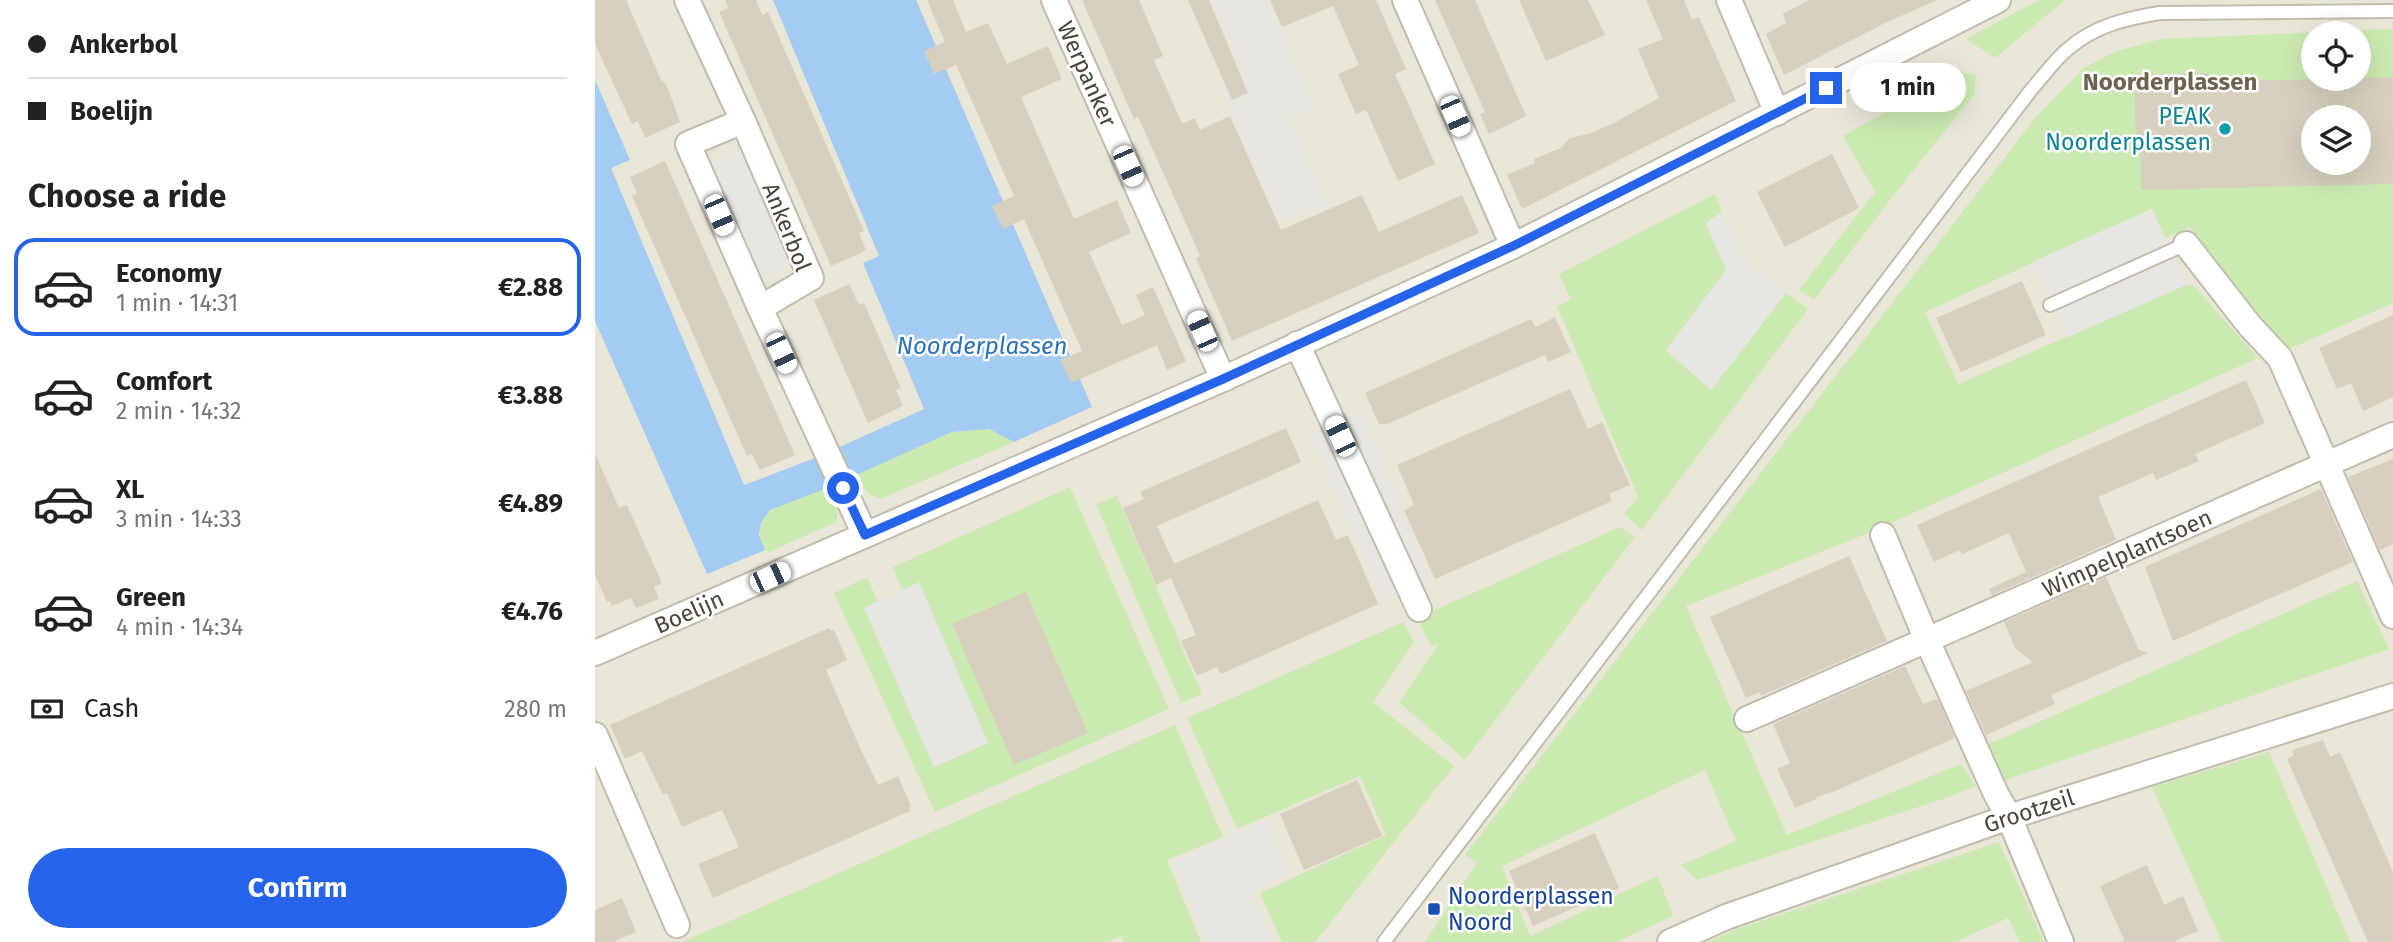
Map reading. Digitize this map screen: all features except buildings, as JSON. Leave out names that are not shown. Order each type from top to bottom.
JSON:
[{"type":"street","name":"Ankerbol","points":[[687,0],[811,278],[760,309]]},
{"type":"street","name":"Werpanker","points":[[1054,0],[1223,379]]},
{"type":"street","points":[[1405,0],[1513,246]]},
{"type":"street","points":[[1729,0],[1777,113]]},
{"type":"street","name":"Boelijn","points":[[595,653],[1223,379],[1513,246],[1999,0]]},
{"type":"street","points":[[743,121],[688,145],[760,309],[865,535]]},
{"type":"street","points":[[2186,244],[2249,326],[2280,358],[2393,617]]},
{"type":"street","points":[[1297,344],[1419,609]]},
{"type":"street","name":"Wimpelplantsoen","points":[[1747,719],[2393,435]]},
{"type":"street","points":[[1883,535],[1927,640],[1996,794],[2009,817],[2061,942]]},
{"type":"street","name":"Grootzeil","points":[[1670,942],[1726,917],[2009,817],[2393,696]]},
{"type":"street","points":[[595,735],[677,925]]},
{"type":"lane","points":[[1384,942],[2031,90],[2068,48],[2098,30],[2126,18],[2160,13],[2393,11]]},
{"type":"lane","points":[[2050,305],[2186,244]]},
{"type":"shaded area","points":[[595,0],[2393,0],[2393,942],[595,942]]},
{"type":"shaded area","points":[[1214,0],[1268,0],[1314,108],[1290,118],[1326,204],[1281,223],[1221,88],[1246,75]]},
{"type":"shaded area","points":[[743,151],[794,264],[761,280],[710,165]]},
{"type":"shaded area","points":[[2152,209],[2186,285],[2068,337],[2034,261]]},
{"type":"shaded area","points":[[1722,212],[1748,265],[1786,293],[1711,390],[1666,350],[1726,270],[1706,223]]},
{"type":"shaded area","points":[[1364,412],[1429,580],[1383,599],[1311,433]]},
{"type":"shaded area","points":[[919,582],[988,743],[934,767],[864,608]]},
{"type":"shaded area","points":[[1267,820],[1287,874],[1250,891],[1272,942],[1207,942],[1173,862]]},
{"type":"green space","points":[[2039,0],[2065,0],[1995,58],[1966,39]]},
{"type":"green space","points":[[2393,29],[2393,303],[2285,351],[2190,227],[2165,238],[2151,209],[1925,312],[1958,384],[2186,285],[2193,285],[2258,358],[1873,531],[1686,606],[1787,835],[1961,764],[1976,786],[1697,880],[1681,865],[1736,841],[1705,770],[1502,866],[1530,936],[1658,876],[1673,916],[1616,942],[1425,942],[1477,863],[1465,855],[2036,117],[2084,68],[2114,52],[2161,39],[2301,33],[2301,91],[2371,91],[2371,30]]},
{"type":"green space","points":[[1958,71],[1976,75],[1974,94],[1814,300],[1799,290],[1875,192],[1843,136]]},
{"type":"green space","points":[[1715,194],[1722,212],[1706,223],[1726,270],[1666,350],[1711,390],[1786,293],[1808,309],[1642,530],[1624,514],[1638,497],[1557,306],[1571,300],[1559,274]]},
{"type":"green space","points":[[989,429],[1014,442],[880,499],[868,493],[853,475],[952,432]]},
{"type":"green space","points":[[1070,487],[1169,709],[935,812],[834,593],[867,577],[878,602],[902,590],[893,567]]},
{"type":"green space","points":[[827,488],[836,509],[836,522],[769,552],[762,544],[760,535],[762,522],[768,514],[785,502]]},
{"type":"green space","points":[[1117,496],[1202,694],[1181,703],[1096,504]]},
{"type":"green space","points":[[1620,527],[1635,537],[1465,760],[1399,702],[1439,644],[1431,646],[1417,618]]},
{"type":"green space","points":[[2357,581],[2389,649],[2005,780],[1989,744]]},
{"type":"green space","points":[[1403,622],[1414,642],[1373,702],[1454,766],[1315,942],[1282,942],[1260,893],[1386,835],[1360,776],[1237,829],[1187,718]]},
{"type":"green space","points":[[1175,725],[1223,837],[1167,860],[1201,942],[1124,942],[1121,936],[1107,942],[682,942]]},
{"type":"green space","points":[[2269,752],[2350,942],[2222,942],[2152,787]]},
{"type":"green space","points":[[1999,842],[2044,942],[2020,942],[2008,918],[1955,942],[1708,942],[1734,930]]},
{"type":"water","name":"Noorderplassen","points":[[773,0],[916,0],[1092,407],[1014,442],[989,429],[952,432],[827,488],[770,510],[761,523],[759,535],[765,550],[707,574],[595,321],[595,80],[630,160],[611,168],[744,485],[815,458],[924,409],[863,263],[879,256]]},
{"type":"place","name":"PEAK Noorderplassen","points":[[2225,129]]},
{"type":"place","name":"Noorderplassen Noord","points":[[1434,909]]},
{"type":"district","name":"Noorderplassen","points":[[2170,82]]},
{"type":"route","points":[[843,488],[865,535],[1223,379],[1513,246],[1826,88]]}]
